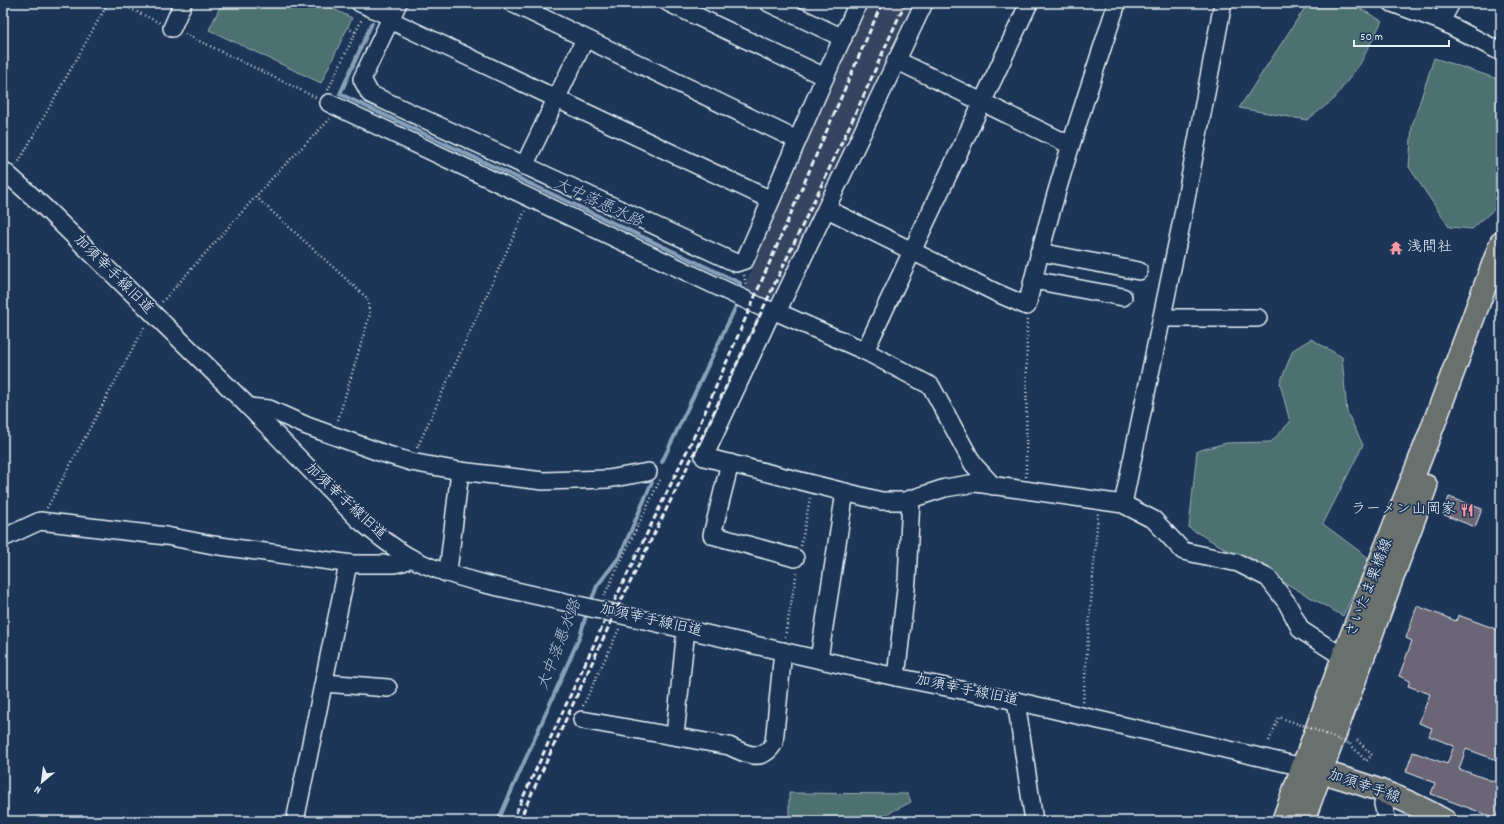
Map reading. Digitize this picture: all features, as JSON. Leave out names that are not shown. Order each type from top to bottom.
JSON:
[{"type":"main road","name":"さいたま栗橋線","points":[[1303,821],[1312,770],[1343,657],[1434,426],[1501,243]]},
{"type":"main road","name":"さいたま栗橋線","points":[[1284,821],[1312,770],[1501,280]]},
{"type":"main road","name":"加須幸手線","points":[[1312,770],[1387,794],[1413,804],[1445,821]]},
{"type":"street","points":[[172,28],[183,3]]},
{"type":"street","points":[[512,3],[797,140]]},
{"type":"street","points":[[669,3],[824,77]]},
{"type":"street","points":[[769,3],[843,38]]},
{"type":"street","points":[[393,13],[362,79],[370,94],[736,263],[745,260],[824,77],[858,3]]},
{"type":"street","points":[[924,3],[827,209],[775,311],[704,457],[881,501],[905,501],[945,488],[976,484],[1123,504],[1154,520],[1183,551],[1238,563],[1268,578],[1287,603],[1301,630],[1343,657]]},
{"type":"street","points":[[865,351],[1029,3]]},
{"type":"street","points":[[827,209],[997,293],[1027,306],[1039,252],[1070,145],[1117,3]]},
{"type":"street","points":[[1123,504],[1181,225],[1223,3]]},
{"type":"street","points":[[1392,3],[1441,21],[1501,52]]},
{"type":"street","points":[[1441,21],[1451,3]]},
{"type":"street","points":[[362,9],[393,13],[556,100],[771,200]]},
{"type":"street","points":[[524,166],[585,39]]},
{"type":"street","points":[[896,60],[1070,145]]},
{"type":"street","points":[[331,104],[762,308],[775,311],[865,351],[932,386],[974,464],[993,486]]},
{"type":"street","name":"加須幸手線旧道","points":[[7,173],[43,206],[248,407],[358,519],[376,534],[411,558],[446,573],[485,584],[896,677],[1016,701],[1312,770]]},
{"type":"street","points":[[1039,252],[1139,271]]},
{"type":"street","points":[[1033,280],[1123,297]]},
{"type":"street","points":[[1162,318],[1258,318]]},
{"type":"street","points":[[248,407],[269,409],[333,435],[411,462],[460,471],[543,481],[608,479],[648,472]]},
{"type":"street","points":[[730,463],[712,535],[795,558]]},
{"type":"street","points":[[446,573],[449,563],[460,471]]},
{"type":"street","points":[[819,659],[846,492]]},
{"type":"street","points":[[896,677],[907,580],[912,499]]},
{"type":"street","points":[[3,538],[40,521],[166,536],[206,544],[348,564],[394,564],[411,558]]},
{"type":"street","points":[[295,821],[348,564]]},
{"type":"street","points":[[675,735],[686,629]]},
{"type":"street","points":[[582,720],[675,735],[729,746],[758,756],[766,754],[774,743],[783,651]]},
{"type":"street","points":[[324,684],[388,688]]},
{"type":"street","points":[[1016,701],[1034,821]]},
{"type":"street","points":[[1387,794],[1383,804],[1387,821]]},
{"type":"path","points":[[7,173],[108,3]]},
{"type":"path","points":[[119,3],[331,104]]},
{"type":"path","points":[[40,521],[152,313],[296,153],[331,104],[362,9]]},
{"type":"path","points":[[347,28],[355,32]]},
{"type":"path","points":[[256,197],[367,298],[370,314],[333,435]]},
{"type":"path","points":[[411,462],[531,198]]},
{"type":"path","points":[[1026,491],[1027,306]]},
{"type":"path","points":[[592,608],[659,485],[662,475],[648,472]]},
{"type":"path","points":[[1082,716],[1099,501]]},
{"type":"path","points":[[582,720],[578,717],[621,624]]},
{"type":"path","points":[[1270,741],[1279,717],[1350,744],[1366,761],[1372,755],[1356,739]]},
{"type":"shaded area","points":[[867,3],[913,3],[770,306],[745,296],[745,284]]},
{"type":"green space","points":[[222,3],[321,3],[352,18],[321,83],[209,30]]},
{"type":"green space","points":[[1308,3],[1350,3],[1382,21],[1360,64],[1333,100],[1307,120],[1239,108]]},
{"type":"green space","points":[[1434,58],[1501,80],[1501,199],[1500,204],[1472,229],[1449,227],[1409,167],[1412,126]]},
{"type":"green space","points":[[1311,339],[1342,357],[1347,412],[1363,445],[1323,524],[1370,559],[1343,616],[1189,528],[1197,451],[1226,443],[1271,442],[1290,422],[1280,383],[1293,350]]},
{"type":"green space","points":[[789,793],[908,794],[911,802],[873,821],[789,821]]},
{"type":"building","points":[[1449,497],[1482,509],[1475,527],[1442,514]]},
{"type":"building","points":[[1417,606],[1456,621],[1458,615],[1501,631],[1501,748],[1497,760],[1466,749],[1459,769],[1501,784],[1501,820],[1431,794],[1435,783],[1406,772],[1413,752],[1447,764],[1454,746],[1429,736],[1432,728],[1419,723],[1430,694],[1408,686],[1410,681],[1399,676],[1412,641],[1406,638]]},
{"type":"waterway","name":"大中落悪水路","points":[[372,23],[340,94],[740,283],[739,291]]},
{"type":"waterway","name":"大中落悪水路","points":[[662,462],[739,300]]},
{"type":"waterway","name":"大中落悪水路","points":[[590,604],[597,586],[620,556],[652,482]]},
{"type":"waterway","name":"大中落悪水路","points":[[498,821],[580,636],[587,612]]},
{"type":"railway","points":[[512,821],[609,612],[698,428],[882,3]]},
{"type":"railway","points":[[519,821],[615,613],[705,431],[858,108],[905,3]]},
{"type":"place","name":"浅間社","points":[[1396,248]]},
{"type":"place","name":"ラーメン山岡家","points":[[1467,510]]}]
